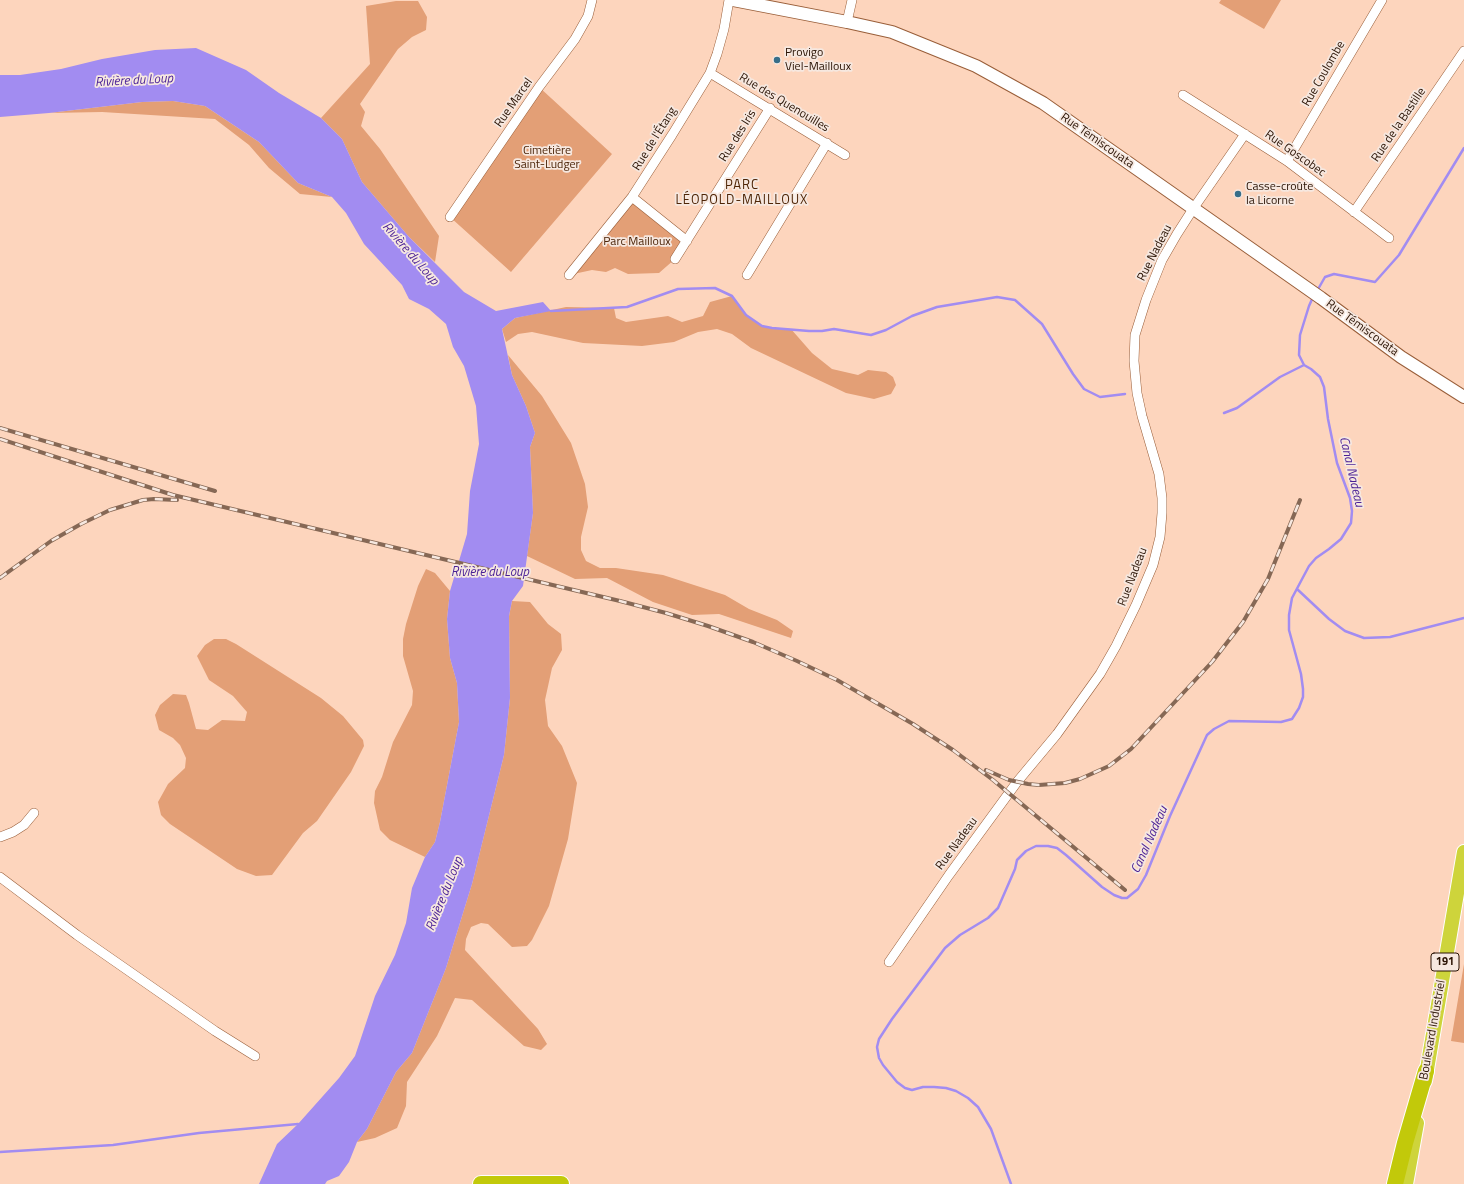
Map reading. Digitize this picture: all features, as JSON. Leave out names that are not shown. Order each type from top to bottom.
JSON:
[{"type":"highway","name":"Boulevard Industriel","points":[[1406,1184],[1464,852]]},
{"type":"highway","points":[[1395,1184],[1405,1143],[1426,1071]]},
{"type":"highway","points":[[481,1184],[561,1184]]},
{"type":"main road","name":"Rue Témiscouata","points":[[733,0],[892,32],[976,66],[1043,103],[1316,295],[1401,357],[1464,397]]},
{"type":"main road","name":"Rue Témiscouata","points":[[1421,370],[1464,406]]},
{"type":"street","name":"Rue Marcel","points":[[450,217],[539,87],[575,39],[588,16],[592,0]]},
{"type":"street","name":"Rue de l'Étang","points":[[569,275],[632,197],[710,73],[728,12],[729,0]]},
{"type":"street","points":[[847,22],[852,0]]},
{"type":"street","name":"Rue Coulombe","points":[[1287,161],[1382,0]]},
{"type":"street","name":"Rue de la Bastille","points":[[1354,212],[1464,51]]},
{"type":"street","name":"Rue des Quenouilles","points":[[710,73],[770,108],[845,155]]},
{"type":"street","name":"Rue Goscobec","points":[[1183,95],[1287,161],[1389,238]]},
{"type":"street","name":"Rue des Iris","points":[[675,259],[770,108]]},
{"type":"street","name":"Rue Nadeau","points":[[889,962],[958,862],[1018,782],[1057,734],[1100,674],[1120,639],[1136,605],[1153,565],[1160,537],[1162,498],[1159,474],[1142,416],[1137,393],[1134,360],[1135,335],[1146,300],[1162,260],[1193,209],[1245,134]]},
{"type":"street","points":[[748,275],[827,143]]},
{"type":"street","points":[[632,197],[687,240]]},
{"type":"street","points":[[0,837],[13,832],[24,824],[34,813]]},
{"type":"street","points":[[0,877],[77,935],[215,1031],[255,1056]]},
{"type":"green space","points":[[1221,0],[1281,0],[1264,29],[1219,3]]},
{"type":"green space","points":[[396,1],[418,1],[427,17],[426,30],[412,37],[398,49],[360,104],[365,112],[361,126],[380,149],[439,236],[435,262],[409,237],[362,182],[342,139],[321,118],[370,64],[366,6]]},
{"type":"green space","name":"Cimetière Saint-Ludger","points":[[539,87],[612,154],[511,272],[450,217]]},
{"type":"green space","points":[[173,101],[205,106],[259,142],[298,183],[332,197],[300,194],[269,168],[249,145],[215,119],[102,112],[49,113],[142,102]]},
{"type":"green space","name":"Parc Mailloux","points":[[632,197],[687,241],[675,259],[659,273],[628,274],[615,268],[606,272],[592,270],[569,275]]},
{"type":"green space","points":[[732,296],[746,315],[762,326],[791,329],[812,353],[832,369],[858,375],[868,370],[886,372],[893,377],[896,385],[891,394],[874,399],[846,393],[751,348],[732,334],[717,329],[698,332],[674,342],[642,346],[583,343],[532,332],[518,334],[506,342],[502,329],[515,318],[566,307],[614,308],[616,318],[626,322],[668,316],[682,322],[703,316],[710,302]]},
{"type":"green space","points":[[508,355],[542,396],[571,443],[585,484],[588,507],[581,537],[581,550],[586,561],[600,568],[616,568],[663,575],[725,595],[749,609],[777,620],[793,631],[791,638],[719,614],[692,615],[653,602],[607,578],[575,579],[527,556],[533,513],[530,447],[535,433],[526,406],[512,375]]},
{"type":"green space","points":[[426,569],[435,573],[450,591],[447,619],[450,658],[457,683],[459,722],[435,842],[425,857],[390,840],[380,830],[374,803],[375,791],[382,777],[393,742],[412,705],[413,691],[403,656],[403,639],[418,586]]},
{"type":"green space","points":[[512,601],[530,602],[548,624],[561,634],[562,650],[552,668],[545,700],[548,726],[562,746],[577,783],[568,839],[549,906],[532,940],[527,946],[512,947],[488,924],[481,923],[471,927],[466,939],[465,950],[538,1029],[547,1044],[541,1050],[524,1046],[472,1000],[455,998],[437,1036],[407,1082],[406,1106],[397,1128],[375,1138],[357,1142],[367,1129],[396,1072],[412,1053],[446,968],[472,884],[504,755],[510,698],[509,616]]},
{"type":"green space","points":[[214,639],[226,639],[236,644],[321,698],[343,716],[363,740],[364,746],[351,772],[317,821],[303,833],[272,875],[256,876],[237,869],[170,824],[161,815],[158,802],[168,784],[185,768],[186,758],[180,745],[173,738],[159,730],[155,715],[160,705],[173,694],[186,695],[196,729],[208,730],[222,720],[245,721],[247,712],[233,696],[209,680],[197,656],[205,645]]},
{"type":"green space","points":[[1464,964],[1464,1043],[1451,1041]]},
{"type":"water","name":"Rivière du Loup","points":[[196,48],[246,70],[279,93],[321,118],[342,139],[362,182],[409,237],[464,292],[496,311],[543,302],[551,311],[515,318],[502,329],[512,375],[526,406],[535,433],[530,447],[533,513],[523,586],[512,601],[509,616],[510,698],[504,755],[472,884],[446,968],[412,1053],[396,1072],[367,1129],[357,1142],[349,1162],[339,1176],[327,1181],[325,1184],[259,1184],[277,1144],[298,1124],[339,1078],[355,1056],[375,996],[395,955],[406,923],[412,888],[425,857],[435,842],[459,722],[457,683],[450,658],[447,619],[450,591],[467,534],[470,491],[479,444],[476,406],[464,366],[453,347],[446,324],[429,309],[409,299],[402,285],[364,244],[346,213],[332,197],[298,183],[259,142],[205,106],[173,101],[142,102],[0,117],[0,75],[20,75],[61,69],[102,59],[155,50]]},
{"type":"waterway","points":[[1317,291],[1325,277],[1334,274],[1375,282],[1399,255],[1464,148]]},
{"type":"waterway","points":[[551,311],[627,307],[678,289],[715,288],[732,296],[746,315],[762,326],[809,331],[834,329],[871,335],[886,330],[912,316],[937,307],[997,297],[1015,300],[1042,324],[1084,389],[1100,397],[1125,394]]},
{"type":"waterway","points":[[1304,365],[1299,355],[1300,335],[1313,297]]},
{"type":"waterway","points":[[1224,413],[1237,408],[1280,377],[1304,365]]},
{"type":"waterway","name":"Canal Nadeau","points":[[1011,1184],[991,1129],[978,1107],[968,1098],[956,1091],[946,1088],[923,1087],[912,1090],[905,1088],[897,1082],[879,1058],[877,1047],[879,1039],[892,1019],[945,948],[960,935],[988,918],[998,908],[1015,869],[1017,860],[1026,851],[1036,846],[1057,848],[1102,887],[1114,895],[1127,898],[1138,889],[1146,875],[1170,816],[1207,735],[1214,729],[1229,721],[1281,722],[1292,719],[1299,708],[1303,697],[1303,689],[1301,674],[1289,630],[1289,615],[1292,598],[1309,566],[1316,558],[1341,539],[1351,523],[1352,511],[1350,498],[1337,463],[1328,419],[1324,387],[1320,377],[1304,365]]},
{"type":"waterway","points":[[1297,589],[1329,619],[1345,631],[1364,638],[1390,637],[1464,618]]},
{"type":"waterway","points":[[0,1152],[113,1145],[199,1133],[298,1124]]},
{"type":"railway","points":[[0,428],[215,491]]},
{"type":"railway","points":[[0,439],[173,495],[620,601],[666,613],[753,642],[837,680],[913,724],[953,750],[993,780],[1125,890]]},
{"type":"railway","points":[[0,578],[51,541],[110,510],[143,500],[177,500]]},
{"type":"railway","points":[[986,770],[1009,780],[1028,784],[1039,785],[1065,783],[1080,779],[1109,766],[1131,749],[1212,662],[1243,622],[1268,579],[1300,500]]},
{"type":"place","name":"Provigo Viel-Mailloux","points":[[777,60]]},
{"type":"place","name":"Casse-croûte la Licorne","points":[[1238,194]]},
{"type":"district","name":"PARC LÉOPOLD-MAILLOUX","points":[[742,194]]}]
